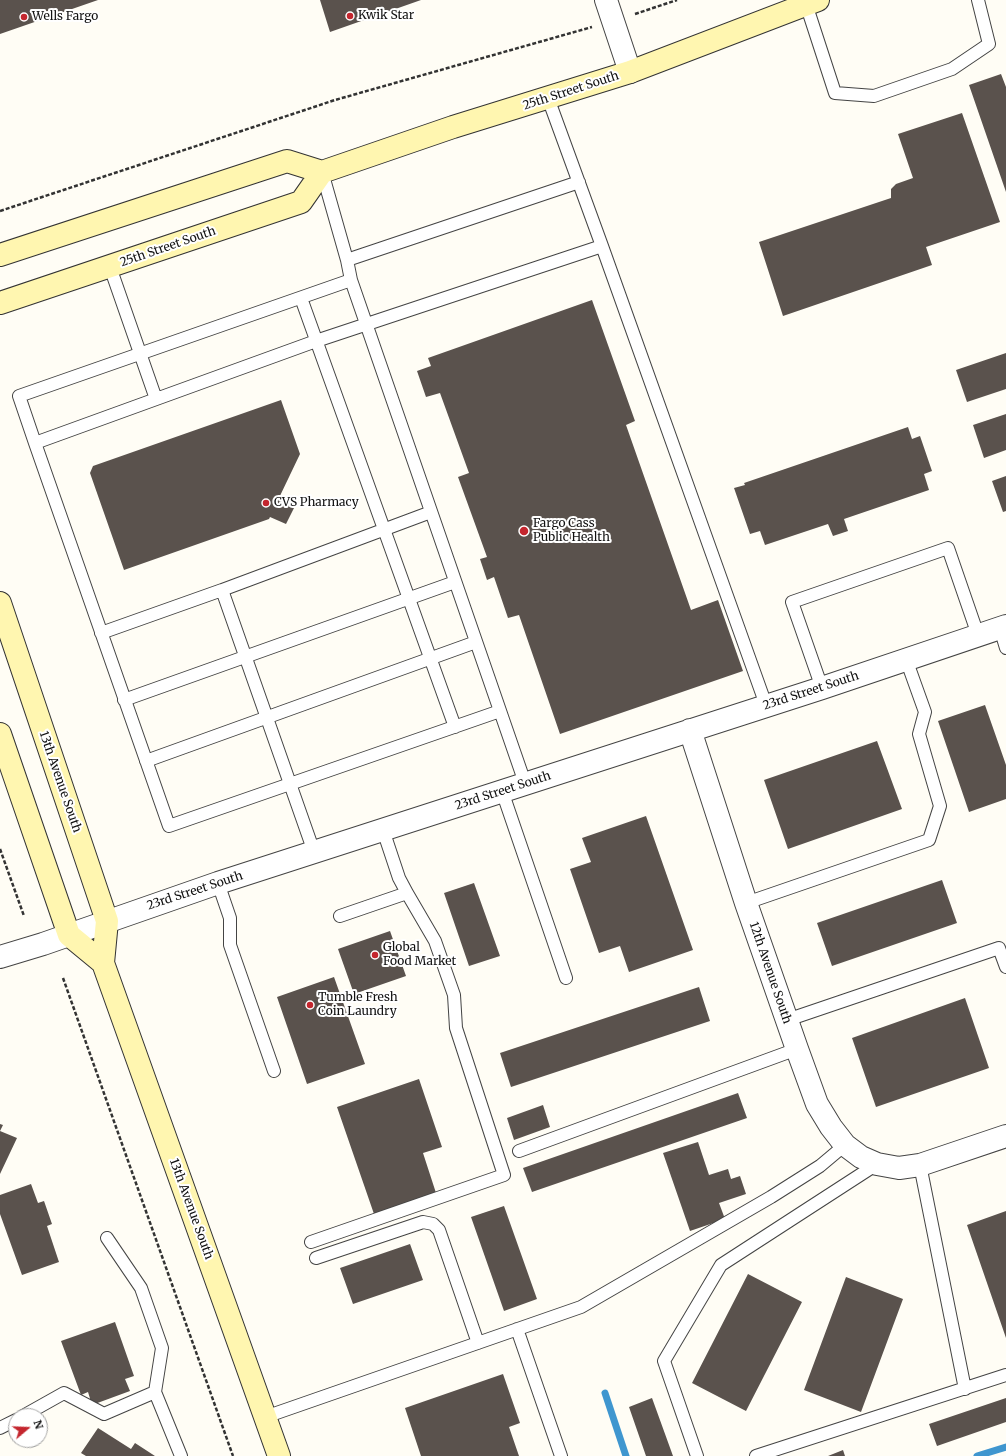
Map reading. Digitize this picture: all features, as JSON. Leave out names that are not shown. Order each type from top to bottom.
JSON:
[{"type":"main road","name":"25th Street South","points":[[0,303],[301,202],[322,172],[453,128],[630,72],[812,2]]},
{"type":"main road","points":[[0,255],[287,160],[322,172]]},
{"type":"main road","name":"13th Avenue South","points":[[0,603],[107,921],[103,963],[279,1456]]},
{"type":"main road","points":[[0,734],[69,935],[103,963]]},
{"type":"street","points":[[606,0],[630,72]]},
{"type":"street","name":"23rd Street South","points":[[0,957],[69,935],[218,883],[822,688],[978,635],[1004,634]]},
{"type":"street","name":"12th Avenue South","points":[[690,730],[746,903],[797,1049],[817,1104],[831,1127],[845,1144],[861,1157],[877,1164],[899,1168],[920,1165],[1006,1136]]},
{"type":"lane","points":[[812,2],[835,93],[874,96],[952,69],[989,44],[978,0]]},
{"type":"lane","points":[[548,98],[766,705]]},
{"type":"lane","points":[[322,172],[347,260],[351,280],[525,783]]},
{"type":"lane","points":[[347,260],[578,182]]},
{"type":"lane","points":[[35,443],[316,341],[602,246]]},
{"type":"lane","points":[[110,267],[156,399]]},
{"type":"lane","points":[[351,280],[19,396],[35,443],[169,826],[500,711]]},
{"type":"lane","points":[[301,298],[455,727]]},
{"type":"lane","points":[[101,633],[222,590],[431,512]]},
{"type":"lane","points":[[822,688],[792,602],[948,548],[978,635]]},
{"type":"lane","points":[[124,700],[456,582]]},
{"type":"lane","points":[[222,590],[314,852]]},
{"type":"lane","points":[[146,761],[476,642]]},
{"type":"lane","points":[[746,903],[929,840],[940,806],[919,734],[925,712],[906,659]]},
{"type":"lane","points":[[502,791],[566,978]]},
{"type":"lane","points":[[311,1242],[504,1175],[456,1028],[454,995],[452,988],[435,941],[406,893],[393,862],[383,830]]},
{"type":"lane","points":[[218,883],[230,918],[230,945],[274,1071]]},
{"type":"lane","points":[[340,916],[406,893]]},
{"type":"lane","points":[[787,1020],[1000,948],[1006,967]]},
{"type":"lane","points":[[520,1151],[797,1049]]},
{"type":"lane","points":[[265,1417],[581,1307],[770,1197],[820,1166],[845,1144]]},
{"type":"lane","points":[[697,1456],[664,1361],[722,1264],[877,1164]]},
{"type":"lane","points":[[920,1165],[965,1389]]},
{"type":"lane","points":[[316,1258],[423,1222],[433,1224],[439,1230],[478,1343]]},
{"type":"lane","points":[[108,1238],[141,1288],[162,1348],[155,1392],[181,1456]]},
{"type":"lane","points":[[517,1329],[561,1456]]},
{"type":"lane","points":[[756,1456],[1006,1375]]},
{"type":"lane","points":[[37,1408],[64,1393],[104,1414],[155,1392]]},
{"type":"path","points":[[0,211],[335,100],[613,21],[677,0]]},
{"type":"path","points":[[0,848],[24,916]]},
{"type":"path","points":[[63,978],[233,1456]]},
{"type":"building","name":"Wells Fargo","points":[[0,0],[98,0],[0,34]]},
{"type":"building","name":"Kwik Star","points":[[320,0],[421,0],[330,32]]},
{"type":"building","points":[[1001,74],[1006,87],[1006,192],[969,85]]},
{"type":"building","points":[[962,113],[1000,222],[926,247],[932,265],[783,316],[759,242],[891,198],[891,189],[896,184],[913,178],[898,134]]},
{"type":"building","points":[[592,300],[635,421],[626,425],[691,610],[718,600],[743,671],[560,734],[519,615],[508,618],[494,577],[487,580],[480,559],[487,557],[458,477],[469,473],[440,393],[426,397],[417,371],[431,366],[428,358]]},
{"type":"building","points":[[1006,353],[1006,389],[967,402],[956,370]]},
{"type":"building","name":"CVS Pharmacy","points":[[281,400],[300,454],[278,500],[294,508],[286,524],[270,517],[269,519],[124,570],[90,473],[93,466]]},
{"type":"building","points":[[1006,414],[1006,450],[984,458],[973,425]]},
{"type":"building","points":[[908,427],[912,439],[920,436],[932,471],[924,474],[929,490],[844,519],[848,531],[833,536],[828,524],[765,545],[760,531],[750,534],[734,488],[745,485],[744,483]]},
{"type":"building","points":[[1006,476],[1006,511],[1003,512],[992,481]]},
{"type":"building","points":[[985,705],[1006,765],[1006,799],[969,812],[938,721]]},
{"type":"building","points":[[877,741],[902,809],[788,849],[764,780]]},
{"type":"building","points":[[646,816],[693,950],[629,972],[620,946],[599,953],[570,869],[591,862],[582,838]]},
{"type":"building","points":[[942,880],[957,923],[832,966],[817,923]]},
{"type":"building","points":[[474,883],[500,956],[469,966],[444,893]]},
{"type":"building","points":[[390,931],[406,976],[354,994],[338,949]]},
{"type":"building","points":[[334,977],[365,1064],[307,1084],[277,997]]},
{"type":"building","points":[[699,987],[710,1021],[511,1087],[500,1053]]},
{"type":"building","points":[[965,998],[989,1068],[876,1107],[852,1038]]},
{"type":"building","points":[[419,1079],[442,1147],[423,1153],[436,1193],[374,1214],[337,1107]]},
{"type":"building","points":[[738,1093],[747,1118],[532,1192],[523,1168]]},
{"type":"building","points":[[543,1105],[550,1127],[514,1140],[507,1118]]},
{"type":"building","points":[[0,1124],[3,1125],[0,1131]]},
{"type":"building","points":[[0,1131],[17,1138],[0,1174]]},
{"type":"building","points":[[698,1142],[709,1175],[728,1169],[731,1179],[740,1176],[746,1194],[719,1203],[725,1219],[690,1231],[663,1153]]},
{"type":"building","points":[[31,1184],[38,1203],[44,1201],[52,1224],[47,1226],[59,1262],[22,1275],[0,1214],[0,1195]]},
{"type":"building","points":[[504,1206],[537,1299],[504,1311],[471,1217]]},
{"type":"building","points":[[1006,1211],[1006,1338],[967,1225]]},
{"type":"building","points":[[410,1244],[423,1280],[353,1304],[340,1268]]},
{"type":"building","points":[[748,1274],[802,1302],[746,1411],[692,1383]]},
{"type":"building","points":[[846,1277],[903,1299],[861,1412],[804,1390]]},
{"type":"building","points":[[115,1322],[134,1376],[125,1379],[130,1391],[92,1405],[88,1392],[81,1395],[61,1341]]},
{"type":"building","points":[[503,1374],[520,1423],[509,1427],[519,1456],[421,1456],[405,1408]]},
{"type":"building","points":[[652,1398],[673,1456],[646,1456],[629,1407]]},
{"type":"building","points":[[1006,1398],[1006,1422],[937,1446],[929,1424]]},
{"type":"building","points":[[98,1428],[131,1449],[135,1443],[155,1456],[86,1456],[81,1453]]},
{"type":"building","points":[[843,1450],[845,1456],[828,1456]]},
{"type":"waterway","points":[[605,1393],[626,1456]]},
{"type":"waterway","points":[[977,1456],[1006,1447]]},
{"type":"place","name":"Kwik Star","points":[[350,16]]},
{"type":"place","name":"Wells Fargo","points":[[24,17]]},
{"type":"place","name":"CVS Pharmacy","points":[[266,503]]},
{"type":"place","name":"Fargo Cass Public Health","points":[[524,531]]},
{"type":"place","name":"Global Food Market","points":[[375,955]]},
{"type":"place","name":"Tumble Fresh Coin Laundry","points":[[310,1005]]}]
